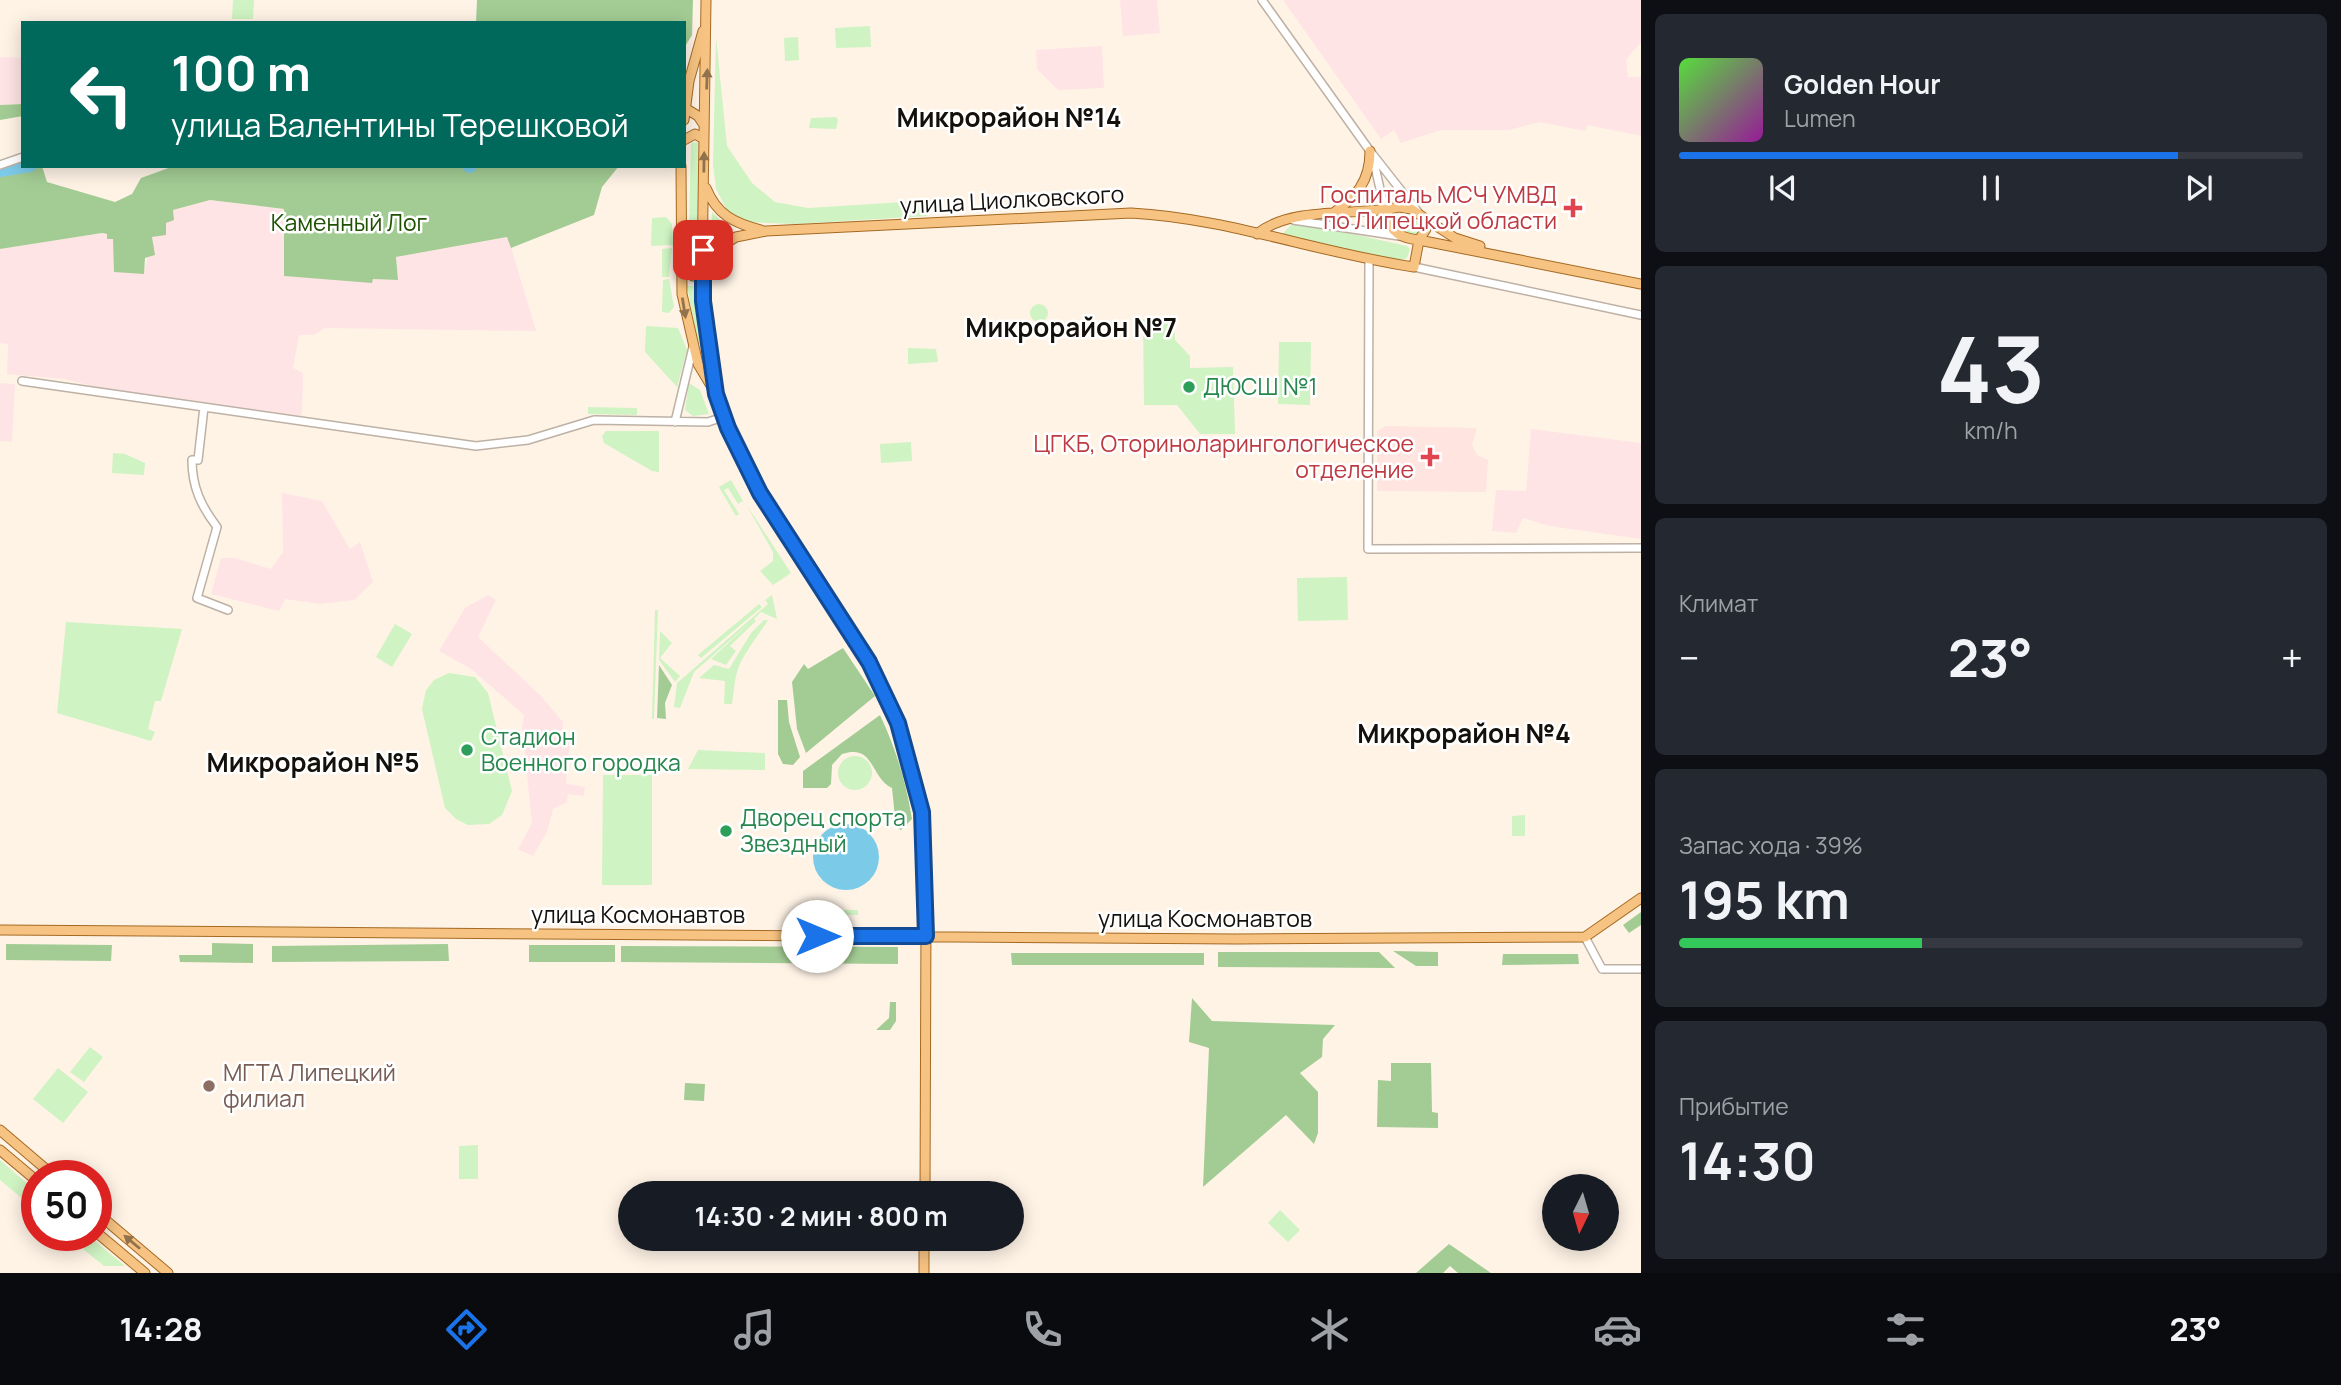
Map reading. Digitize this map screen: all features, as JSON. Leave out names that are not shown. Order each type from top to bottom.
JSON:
[{"type":"main road","points":[[706,0],[702,272],[716,394],[723,417],[760,493],[869,662],[898,723],[922,812],[926,936],[925,1181]]},
{"type":"main road","points":[[686,104],[706,15]]},
{"type":"main road","points":[[686,109],[698,116],[704,127]]},
{"type":"main road","points":[[686,139],[695,134],[704,139]]},
{"type":"main road","points":[[1331,215],[1363,186],[1370,167],[1370,151]]},
{"type":"main road","points":[[681,168],[681,269],[684,311],[698,364],[716,394]]},
{"type":"main road","points":[[704,184],[712,202],[729,220],[766,231]]},
{"type":"main road","points":[[1257,234],[1266,226],[1286,218],[1399,207],[1421,214],[1455,238],[1511,257]]},
{"type":"main road","points":[[1390,209],[1386,215],[1388,225],[1399,236],[1641,284]]},
{"type":"main road","name":"улица Циолковского","points":[[766,231],[1131,213],[1174,215],[1369,260],[1414,267]]},
{"type":"main road","points":[[1414,267],[1419,240],[1426,229],[1421,214]]},
{"type":"main road","points":[[681,269],[693,276],[702,272],[718,247],[736,237],[766,231]]},
{"type":"main road","points":[[1586,937],[1641,898]]},
{"type":"main road","name":"улица Космонавтов","points":[[0,930],[1586,937]]},
{"type":"main road","points":[[0,1130],[35,1160]]},
{"type":"main road","points":[[0,1150],[21,1168]]},
{"type":"main road","points":[[112,1225],[168,1273]]},
{"type":"main road","points":[[112,1245],[146,1273]]},
{"type":"main road","points":[[924,1251],[924,1273]]},
{"type":"street","points":[[1262,0],[1370,151],[1421,214]]},
{"type":"street","points":[[1370,151],[1383,202],[1390,209]]},
{"type":"street","points":[[0,165],[21,158]]},
{"type":"street","points":[[1286,218],[1399,236]]},
{"type":"street","points":[[1369,260],[1368,549],[1641,548]]},
{"type":"street","points":[[1414,267],[1641,315]]},
{"type":"street","points":[[675,422],[693,346]]},
{"type":"street","points":[[22,381],[476,446],[528,440],[594,420],[693,422],[723,417]]},
{"type":"street","points":[[204,408],[198,460],[192,460],[192,475],[198,502],[217,527],[197,598],[228,610]]},
{"type":"street","points":[[678,408],[681,417],[693,422]]},
{"type":"street","points":[[1586,937],[1602,969],[1641,969]]},
{"type":"street","points":[[146,1273],[156,1262]]},
{"type":"shaded area","points":[[1120,0],[1157,0],[1160,33],[1123,36]]},
{"type":"shaded area","points":[[1283,0],[1641,0],[1641,42],[1626,60],[1628,77],[1641,77],[1641,136],[1588,125],[1585,131],[1539,122],[1509,130],[1441,130],[1401,143],[1394,130],[1381,139]]},
{"type":"shaded area","points":[[1102,46],[1104,88],[1058,90],[1037,69],[1036,50]]},
{"type":"shaded area","points":[[0,57],[21,58],[21,104],[0,105]]},
{"type":"shaded area","points":[[210,200],[284,209],[284,276],[372,282],[373,279],[398,280],[396,257],[508,237],[536,331],[325,328],[314,335],[299,335],[293,368],[303,373],[302,416],[111,391],[64,379],[7,374],[8,344],[0,343],[0,249],[102,233],[113,239],[144,273],[152,236],[173,210]]},
{"type":"shaded area","points":[[0,383],[15,384],[12,442],[0,441]]},
{"type":"shaded area","name":"ЦГКБ, Оториноларингологическое отделение","points":[[1386,426],[1477,428],[1472,445],[1477,455],[1488,460],[1486,492],[1377,491],[1377,431]]},
{"type":"shaded area","points":[[1531,429],[1641,443],[1641,539],[1549,526],[1523,518],[1516,533],[1492,531],[1496,490],[1526,491]]},
{"type":"shaded area","points":[[282,493],[322,501],[350,549],[360,542],[373,582],[354,600],[320,604],[285,599],[279,611],[211,594],[221,558],[235,558],[271,569],[283,552]]},
{"type":"shaded area","points":[[488,595],[496,600],[478,637],[541,696],[563,722],[562,739],[570,740],[566,784],[585,787],[584,796],[568,794],[567,802],[553,809],[547,832],[533,856],[518,849],[532,823],[522,727],[524,715],[471,669],[439,651],[465,608]]},
{"type":"green space","points":[[233,0],[254,0],[253,19],[232,19]]},
{"type":"green space","points":[[477,0],[693,0],[692,35],[686,45],[686,21],[476,21]]},
{"type":"green space","points":[[870,26],[871,47],[836,48],[835,28]]},
{"type":"green space","points":[[716,37],[727,146],[752,183],[775,202],[808,208],[934,200],[927,216],[794,224],[744,222],[730,216],[716,189],[713,164]]},
{"type":"green space","points":[[798,37],[799,60],[785,61],[784,38]]},
{"type":"green space","points":[[21,104],[21,116],[0,120],[0,105]]},
{"type":"green space","points":[[836,117],[836,129],[809,128],[811,118]]},
{"type":"green space","points":[[698,142],[697,268],[693,270],[688,265],[691,143]]},
{"type":"green space","name":"Каменный Лог","points":[[43,168],[47,182],[115,202],[132,194],[141,178],[168,168],[617,168],[602,187],[594,215],[511,248],[507,237],[396,257],[398,280],[373,279],[372,283],[284,276],[284,209],[210,200],[173,210],[174,220],[166,223],[166,235],[152,237],[155,255],[145,258],[144,274],[114,272],[113,239],[107,239],[107,234],[102,233],[0,249],[0,169]]},
{"type":"green space","points":[[712,212],[733,232],[711,249]]},
{"type":"green space","points":[[1395,216],[1414,219],[1421,229],[1419,235],[1410,236],[1400,231],[1392,221]]},
{"type":"green space","points":[[666,217],[672,224],[673,245],[651,246],[652,218]]},
{"type":"green space","points":[[1303,223],[1407,246],[1410,249],[1407,258],[1397,262],[1282,234],[1291,225]]},
{"type":"green space","points":[[672,248],[669,277],[662,277],[662,249]]},
{"type":"green space","points":[[669,279],[674,307],[669,313],[662,312],[663,280]]},
{"type":"green space","points":[[687,286],[700,286],[704,341],[712,378],[697,338]]},
{"type":"green space","points":[[1039,304],[1046,306],[1046,320],[1039,322],[1032,320],[1030,313],[1032,306]]},
{"type":"green space","name":"ДЮСШ №1","points":[[1143,319],[1166,319],[1174,324],[1175,340],[1190,356],[1190,368],[1233,367],[1235,434],[1200,434],[1177,405],[1144,405]]},
{"type":"green space","points":[[646,326],[678,328],[687,350],[677,387],[645,352]]},
{"type":"green space","points":[[1279,342],[1311,342],[1310,405],[1278,404]]},
{"type":"green space","points":[[908,348],[936,349],[938,362],[908,364]]},
{"type":"green space","points":[[689,383],[700,390],[709,414],[693,416],[685,410]]},
{"type":"green space","points":[[588,407],[637,408],[637,415],[588,414]]},
{"type":"green space","points":[[606,431],[659,431],[659,472],[652,471],[604,443],[602,436]]},
{"type":"green space","points":[[911,442],[912,461],[881,463],[880,444]]},
{"type":"green space","points":[[113,453],[125,454],[145,463],[144,475],[112,473]]},
{"type":"green space","points":[[731,480],[743,501],[738,504],[728,488],[724,490],[739,514],[736,516],[719,487]]},
{"type":"green space","points":[[746,504],[791,573],[773,585],[760,571],[773,561],[773,552]]},
{"type":"green space","points":[[1347,577],[1348,620],[1298,621],[1297,578]]},
{"type":"green space","points":[[772,595],[777,619],[761,612],[754,619],[756,621],[730,646],[736,651],[726,665],[711,659],[752,621],[694,672],[680,708],[674,707],[677,683],[768,604],[765,600]]},
{"type":"green space","points":[[759,604],[762,607],[701,658],[698,655]]},
{"type":"green space","points":[[655,610],[658,610],[652,719]]},
{"type":"green space","points":[[764,620],[768,620],[738,669],[732,704],[724,704],[725,681],[699,678],[714,665],[729,669],[751,633]]},
{"type":"green space","points":[[66,622],[182,629],[161,701],[155,701],[148,729],[155,732],[151,741],[57,713]]},
{"type":"green space","points":[[395,624],[412,634],[392,667],[376,657]]},
{"type":"green space","points":[[660,631],[672,643],[660,658],[680,676],[675,682],[659,660]]},
{"type":"green space","points":[[843,648],[875,696],[806,753],[797,729],[792,682],[804,664],[808,669]]},
{"type":"green space","points":[[659,665],[672,685],[665,703],[666,719],[657,718]]},
{"type":"green space","name":"Стадион Военного городка","points":[[449,673],[475,677],[488,693],[512,791],[502,815],[489,824],[468,825],[456,819],[445,808],[422,709],[426,690],[434,680]]},
{"type":"green space","points":[[778,700],[787,700],[789,722],[800,757],[793,765],[783,764],[778,754]]},
{"type":"green space","points":[[880,715],[896,753],[910,805],[912,819],[901,830],[896,827],[892,788],[861,753],[842,754],[832,765],[831,784],[827,788],[803,788],[803,771]]},
{"type":"green space","points":[[698,750],[765,753],[765,770],[688,769]]},
{"type":"green space","points":[[855,756],[867,761],[872,773],[867,785],[855,790],[843,785],[838,773],[843,761]]},
{"type":"green space","points":[[603,775],[652,775],[652,885],[602,885]]},
{"type":"green space","points":[[1525,815],[1525,836],[1512,836],[1512,816]]},
{"type":"green space","points":[[795,910],[858,910],[858,915],[796,914]]},
{"type":"green space","points":[[1641,912],[1641,925],[1629,933],[1623,925]]},
{"type":"green space","points":[[212,943],[253,944],[253,963],[180,962],[179,955],[212,955]]},
{"type":"green space","points":[[6,944],[112,945],[111,961],[6,960]]},
{"type":"green space","points":[[448,944],[449,961],[272,962],[272,946]]},
{"type":"green space","points":[[529,945],[615,945],[615,962],[529,962]]},
{"type":"green space","points":[[621,946],[898,947],[898,964],[621,962]]},
{"type":"green space","points":[[1393,951],[1438,952],[1438,966],[1416,966]]},
{"type":"green space","points":[[1218,952],[1379,952],[1395,968],[1218,967]]},
{"type":"green space","points":[[1011,953],[1204,953],[1204,965],[1012,965]]},
{"type":"green space","points":[[1503,954],[1578,954],[1579,964],[1502,965]]},
{"type":"green space","points":[[1192,998],[1212,1021],[1335,1025],[1323,1039],[1322,1057],[1300,1073],[1318,1092],[1318,1133],[1314,1144],[1286,1115],[1203,1187],[1209,1048],[1189,1042]]},
{"type":"green space","points":[[890,1002],[896,1002],[896,1021],[890,1030],[876,1030],[889,1018]]},
{"type":"green space","points":[[90,1047],[103,1057],[84,1082],[70,1072]]},
{"type":"green space","points":[[1391,1063],[1431,1063],[1432,1112],[1438,1113],[1438,1128],[1377,1127],[1378,1080],[1391,1081]]},
{"type":"green space","points":[[58,1068],[88,1092],[63,1123],[33,1099]]},
{"type":"green space","points":[[685,1083],[705,1084],[704,1101],[684,1100]]},
{"type":"green space","points":[[478,1145],[478,1179],[459,1179],[459,1146]]},
{"type":"green space","points":[[0,1160],[21,1178],[21,1198],[0,1180]]},
{"type":"green space","points":[[1280,1210],[1300,1230],[1288,1242],[1268,1223]]},
{"type":"green space","points":[[1449,1244],[1491,1273],[1458,1273],[1450,1266],[1443,1273],[1416,1273]]},
{"type":"green space","points":[[86,1251],[107,1251],[125,1266],[104,1266]]},
{"type":"water","points":[[839,824],[853,824],[865,829],[874,838],[879,857],[877,870],[870,881],[853,890],[839,890],[827,885],[818,876],[813,864],[813,850],[818,838],[827,829]]},
{"type":"waterway","points":[[0,171],[21,168]]},
{"type":"place","name":"Госпиталь МСЧ УМВД по Липецкой области","points":[[1573,208]]},
{"type":"place","name":"ДЮСШ №1","points":[[1189,387]]},
{"type":"place","name":"ЦГКБ, Оториноларингологическое отделение","points":[[1430,457]]},
{"type":"place","name":"Стадион Военного городка","points":[[467,750]]},
{"type":"place","name":"Дворец спорта Звездный","points":[[726,831]]},
{"type":"place","name":"МГТА Липецкий филиал","points":[[209,1086]]},
{"type":"district","name":"Микрорайон №14","points":[[1009,118]]},
{"type":"district","name":"Микрорайон №7","points":[[1071,328]]},
{"type":"district","name":"Микрорайон №4","points":[[1464,734]]},
{"type":"district","name":"Микрорайон №5","points":[[313,763]]},
{"type":"route","points":[[703,250],[703,301],[716,394],[723,417],[743,464],[807,568],[852,634],[888,699],[907,751],[922,812],[926,936],[817,936]]}]
